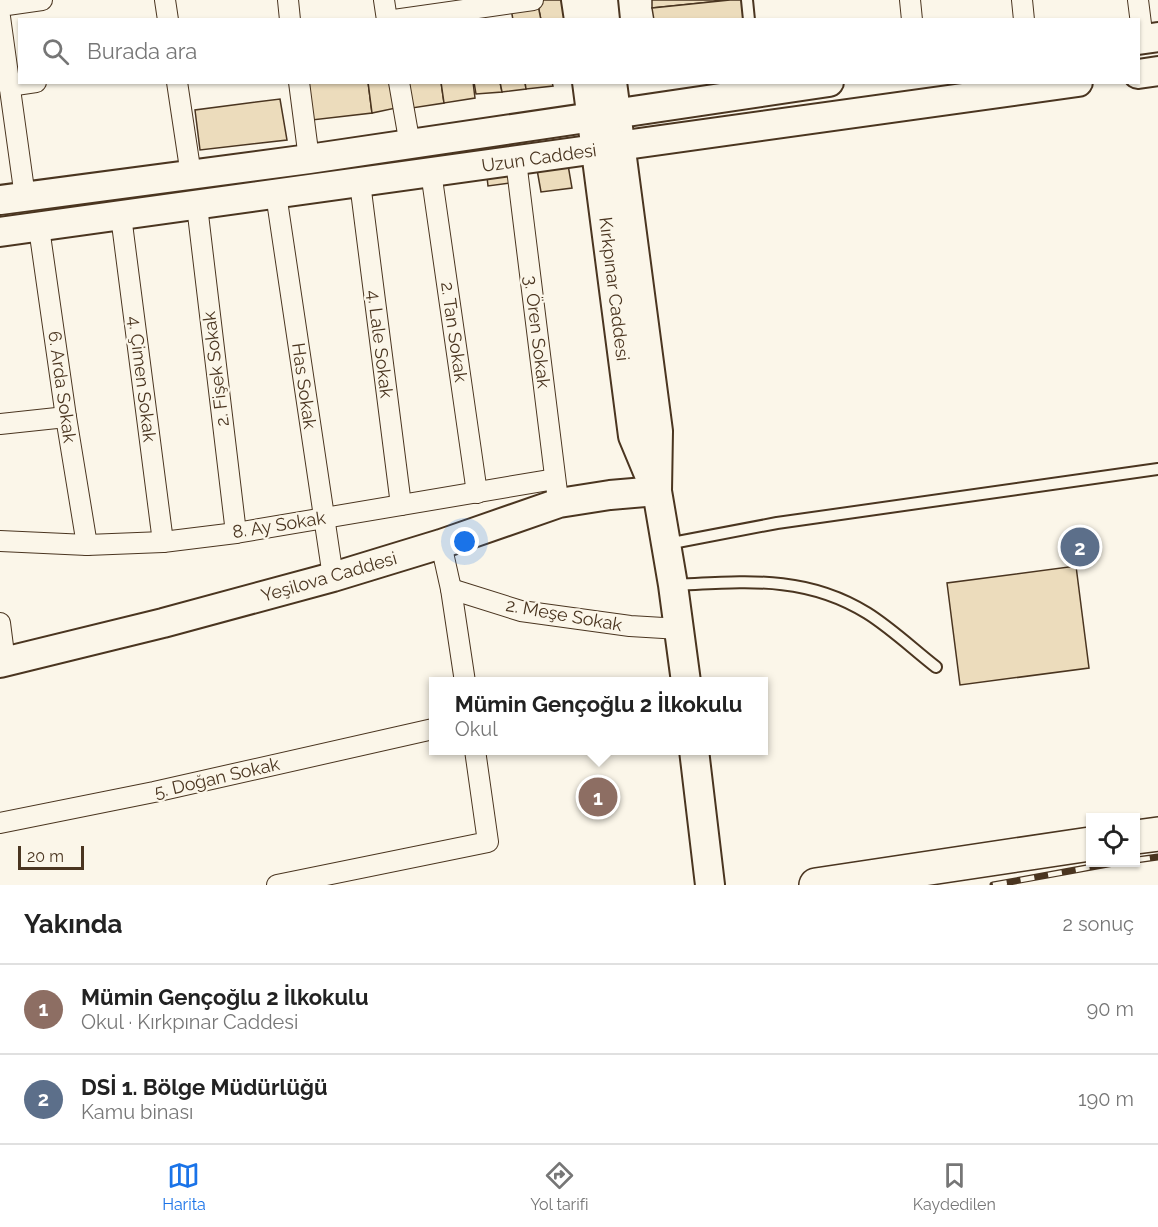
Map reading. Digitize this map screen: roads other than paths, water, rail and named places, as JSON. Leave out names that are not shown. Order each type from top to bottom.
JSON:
[{"type":"highway","points":[[1140,836],[1158,834]]},
{"type":"highway","points":[[816,885],[1086,845]]},
{"type":"main road","points":[[576,0],[579,18]]},
{"type":"main road","points":[[603,0],[605,18]]},
{"type":"main road","points":[[1140,74],[1158,71]]},
{"type":"main road","name":"Kırkpınar Caddesi","points":[[588,84],[604,117],[608,148],[633,436],[657,491],[667,544],[686,677]]},
{"type":"main road","name":"Kırkpınar Caddesi","points":[[604,117],[612,84]]},
{"type":"main road","name":"Uzun Caddesi","points":[[13,199],[604,117],[756,88],[805,84]]},
{"type":"main road","name":"Uzun Caddesi","points":[[0,232],[1064,84]]},
{"type":"main road","name":"Yeşilova Caddesi","points":[[3,662],[333,577],[441,544],[557,491],[610,495],[657,491]]},
{"type":"main road","points":[[695,755],[710,885]]},
{"type":"street","points":[[0,6],[42,0]]},
{"type":"street","points":[[165,0],[168,18]]},
{"type":"street","points":[[288,0],[290,18]]},
{"type":"street","points":[[384,0],[387,18]]},
{"type":"street","points":[[404,18],[478,4],[533,0]]},
{"type":"street","points":[[910,0],[912,18]]},
{"type":"street","points":[[1022,0],[1024,18]]},
{"type":"street","points":[[1138,0],[1146,39]]},
{"type":"street","points":[[0,17],[9,86],[13,199]]},
{"type":"street","points":[[9,86],[22,84]]},
{"type":"street","points":[[177,84],[191,175]]},
{"type":"street","points":[[299,84],[309,159]]},
{"type":"street","points":[[399,84],[410,145]]},
{"type":"street","name":"3. Ören Sokak","points":[[516,161],[557,491]]},
{"type":"street","name":"2. Tan Sokak","points":[[431,172],[477,493]]},
{"type":"street","name":"4. Lale Sokak","points":[[360,183],[401,505]]},
{"type":"street","name":"Has Sokak","points":[[276,195],[333,577]]},
{"type":"street","name":"2. Fişek Sokak","points":[[197,206],[236,533]]},
{"type":"street","name":"4. Çimen Sokak","points":[[121,216],[163,542]]},
{"type":"street","name":"6. Arda Sokak","points":[[39,228],[87,545]]},
{"type":"street","points":[[0,424],[66,417]]},
{"type":"street","name":"8. Ay Sokak","points":[[0,541],[87,545],[163,542],[236,533],[477,493],[557,491]]},
{"type":"street","points":[[441,544],[451,589],[464,677]]},
{"type":"street","name":"2. Meşe Sokak","points":[[451,589],[521,611],[630,626],[680,629]]},
{"type":"street","points":[[0,623],[3,662]]},
{"type":"street","name":"5. Doğan Sokak","points":[[0,823],[154,792],[429,730]]},
{"type":"street","points":[[277,885],[327,880],[488,842],[476,755]]},
{"type":"lane","points":[[747,0],[749,18]]},
{"type":"lane","points":[[667,544],[777,523],[1158,469]]},
{"type":"lane","points":[[673,585],[782,582],[826,593],[867,613],[936,667]]},
{"type":"railway","points":[[1140,859],[1158,857]]},
{"type":"railway","points":[[993,885],[1092,867]]},
{"type":"place","name":"DSİ 1. Bölge Müdürlüğü","points":[[1080,547]]},
{"type":"place","name":"Mümin Gençoğlu 2 İlkokulu","points":[[598,797]]}]
